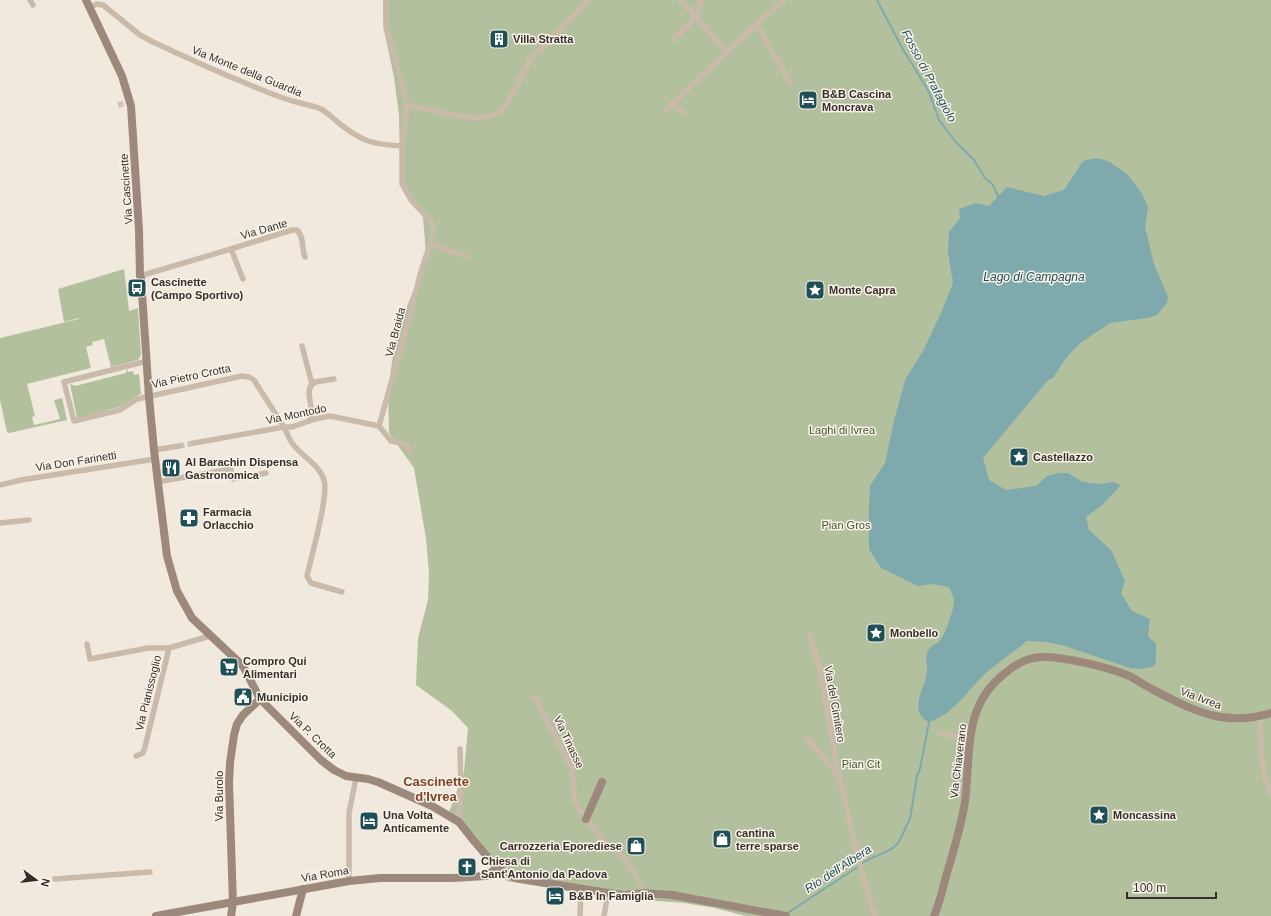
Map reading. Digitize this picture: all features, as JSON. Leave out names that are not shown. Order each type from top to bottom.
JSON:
[{"type":"street","name":"Via Braida","points":[[379,426],[400,354],[420,275],[433,234],[433,226],[429,219],[411,200],[402,184],[402,146],[407,106],[386,27],[386,0]]},
{"type":"street","points":[[407,106],[418,106],[458,116],[482,118],[501,109],[507,104],[532,56],[544,47],[588,0]]},
{"type":"street","points":[[680,0],[727,52]]},
{"type":"street","points":[[665,112],[756,24],[784,0]]},
{"type":"street","points":[[674,39],[696,18],[701,1]]},
{"type":"street","name":"Via Cascinette","points":[[88,3],[122,76],[128,102],[139,230],[140,276]]},
{"type":"street","name":"Via Monte della Guardia","points":[[88,3],[103,5],[146,38],[222,74],[281,97],[321,110],[365,141],[402,146]]},
{"type":"street","points":[[756,24],[790,82]]},
{"type":"street","points":[[674,103],[684,113]]},
{"type":"street","name":"Via Dante","points":[[140,276],[292,230],[297,230],[300,233],[303,242],[302,252],[305,257]]},
{"type":"street","points":[[430,244],[466,256]]},
{"type":"street","name":"Via Dante","points":[[231,249],[243,279]]},
{"type":"street","name":"Via Pietro Crotta","points":[[140,276],[154,450],[164,534]]},
{"type":"street","points":[[302,346],[312,384],[309,394],[312,414],[309,421]]},
{"type":"street","points":[[147,361],[64,382],[74,422],[120,410],[134,400],[149,396]]},
{"type":"street","name":"Via Pietro Crotta","points":[[149,396],[242,376],[249,377],[254,380],[284,427]]},
{"type":"street","points":[[312,384],[315,382],[334,379]]},
{"type":"street","name":"Via Montodo","points":[[194,443],[284,427],[292,427],[330,416],[379,426]]},
{"type":"street","points":[[379,426],[391,441],[405,444],[410,451]]},
{"type":"street","points":[[284,427],[292,443],[321,473],[325,486],[307,576],[311,583],[342,592]]},
{"type":"street","points":[[154,450],[179,446]]},
{"type":"street","name":"Via Don Farinetti","points":[[0,484],[155,459]]},
{"type":"street","points":[[157,482],[231,469],[234,479],[266,473]]},
{"type":"street","points":[[0,523],[29,520]]},
{"type":"street","name":"Via P. Crotta","points":[[164,534],[167,556],[177,591],[192,618],[243,666],[260,699],[321,760],[334,770],[346,776],[368,779],[395,789],[444,812],[459,822],[497,868]]},
{"type":"street","name":"Via del Cimitero","points":[[810,635],[819,665],[836,767],[859,862],[875,916]]},
{"type":"street","name":"Via Pianissoglio","points":[[136,756],[143,753],[145,747],[169,648],[210,636]]},
{"type":"street","points":[[86,644],[90,658],[148,648],[169,648]]},
{"type":"street","name":"Via Chiaverano","points":[[934,916],[961,824],[965,802],[970,739],[976,710],[990,687],[999,677],[1012,667],[1030,658],[1048,656],[1063,658],[1128,676]]},
{"type":"street","name":"Via Ivrea","points":[[1128,676],[1171,698],[1214,717],[1231,718],[1271,713]]},
{"type":"street","name":"Via Tinasse","points":[[535,697],[572,769],[575,803],[606,844],[626,859],[645,893]]},
{"type":"street","name":"Via Burolo","points":[[231,916],[233,902],[229,783],[233,742],[237,724],[243,715],[260,699]]},
{"type":"street","points":[[1260,715],[1260,749],[1267,786],[1271,794]]},
{"type":"street","points":[[940,733],[970,739]]},
{"type":"street","points":[[808,739],[839,776]]},
{"type":"street","points":[[459,822],[461,790],[460,749]]},
{"type":"street","points":[[349,881],[349,813],[356,778]]},
{"type":"street","points":[[586,819],[602,782]]},
{"type":"street","points":[[497,868],[515,878],[581,889],[608,893],[672,895],[784,915]]},
{"type":"street","name":"Via Roma","points":[[156,916],[349,881],[380,878],[453,878],[486,876],[497,868]]},
{"type":"street","points":[[56,879],[150,872]]},
{"type":"street","points":[[296,916],[303,889]]},
{"type":"street","points":[[580,916],[581,889]]},
{"type":"street","points":[[604,916],[608,893]]},
{"type":"green space","name":"Laghi di Ivrea","points":[[383,0],[1271,0],[1271,916],[745,916],[715,908],[684,903],[607,897],[507,881],[448,815],[464,772],[468,728],[452,711],[416,685],[418,638],[428,600],[429,573],[426,538],[414,468],[389,433],[388,390],[394,348],[404,314],[426,254],[423,217],[402,186],[399,116],[394,77],[384,30]]},
{"type":"green space","points":[[124,269],[129,311],[138,308],[141,355],[138,360],[111,367],[104,339],[92,342],[93,345],[86,347],[91,368],[27,384],[35,416],[32,417],[34,425],[60,419],[54,400],[62,398],[67,420],[9,433],[7,432],[0,400],[0,338],[79,319],[64,322],[58,289]]},
{"type":"green space","points":[[127,368],[128,372],[133,371],[134,375],[139,374],[141,394],[123,406],[77,418],[70,384],[75,386],[126,373]]},
{"type":"water","name":"Lago di Campagna","points":[[1096,158],[1108,161],[1128,175],[1142,194],[1148,207],[1145,227],[1154,264],[1168,297],[1167,303],[1157,315],[1148,318],[1110,323],[1079,344],[1066,358],[1053,378],[1048,380],[983,458],[989,480],[1006,490],[1036,486],[1047,476],[1059,473],[1068,473],[1083,482],[1101,484],[1113,482],[1121,485],[1102,505],[1086,517],[1089,530],[1111,550],[1125,581],[1121,593],[1132,611],[1150,619],[1148,636],[1156,644],[1155,666],[1141,669],[1130,668],[1065,646],[1047,642],[1027,641],[987,672],[946,714],[928,722],[922,717],[918,705],[927,672],[926,657],[929,649],[940,641],[943,636],[953,609],[954,598],[949,587],[933,584],[918,586],[881,568],[869,549],[870,486],[885,463],[905,380],[923,351],[953,283],[948,252],[949,232],[960,218],[959,209],[976,203],[989,206],[1007,187],[1044,196],[1064,190],[1083,161]]},
{"type":"waterway","name":"Fosso di Prafagiolo","points":[[877,0],[901,46],[929,92],[939,120],[955,141],[974,160],[985,178],[993,185],[998,196]]},
{"type":"waterway","name":"Rio dell'Albera","points":[[786,914],[860,864],[885,853],[897,844],[910,819],[917,776],[920,769],[929,722]]},
{"type":"tunnel","points":[[118,105],[126,103]]},
{"type":"tunnel","points":[[179,446],[194,443]]},
{"type":"place","name":"Villa Stratta","points":[[499,39]]},
{"type":"place","name":"B&B Cascina Moncrava","points":[[808,100]]},
{"type":"place","name":"Cascinette (Campo Sportivo)","points":[[137,288]]},
{"type":"place","name":"Monte Capra","points":[[815,290]]},
{"type":"place","name":"Castellazzo","points":[[1019,457]]},
{"type":"place","name":"Al Barachin Dispensa Gastronomica","points":[[171,468]]},
{"type":"place","name":"Farmacia Orlacchio","points":[[189,518]]},
{"type":"place","name":"Monbello","points":[[876,633]]},
{"type":"place","name":"Compro Qui Alimentari","points":[[229,667]]},
{"type":"place","name":"Municipio","points":[[243,697]]},
{"type":"place","name":"Moncassina","points":[[1099,815]]},
{"type":"place","name":"Una Volta Anticamente","points":[[369,821]]},
{"type":"place","name":"cantina terre sparse","points":[[722,839]]},
{"type":"place","name":"Carrozzeria Eporediese","points":[[636,846]]},
{"type":"place","name":"Chiesa di Sant'Antonio da Padova","points":[[467,867]]},
{"type":"place","name":"B&B In Famiglia","points":[[555,896]]},
{"type":"district","name":"Cascinette d'Ivrea","points":[[436,788]]},
{"type":"park label","name":"Pian Gros","points":[[846,525]]},
{"type":"park label","name":"Pian Cit","points":[[861,764]]}]
